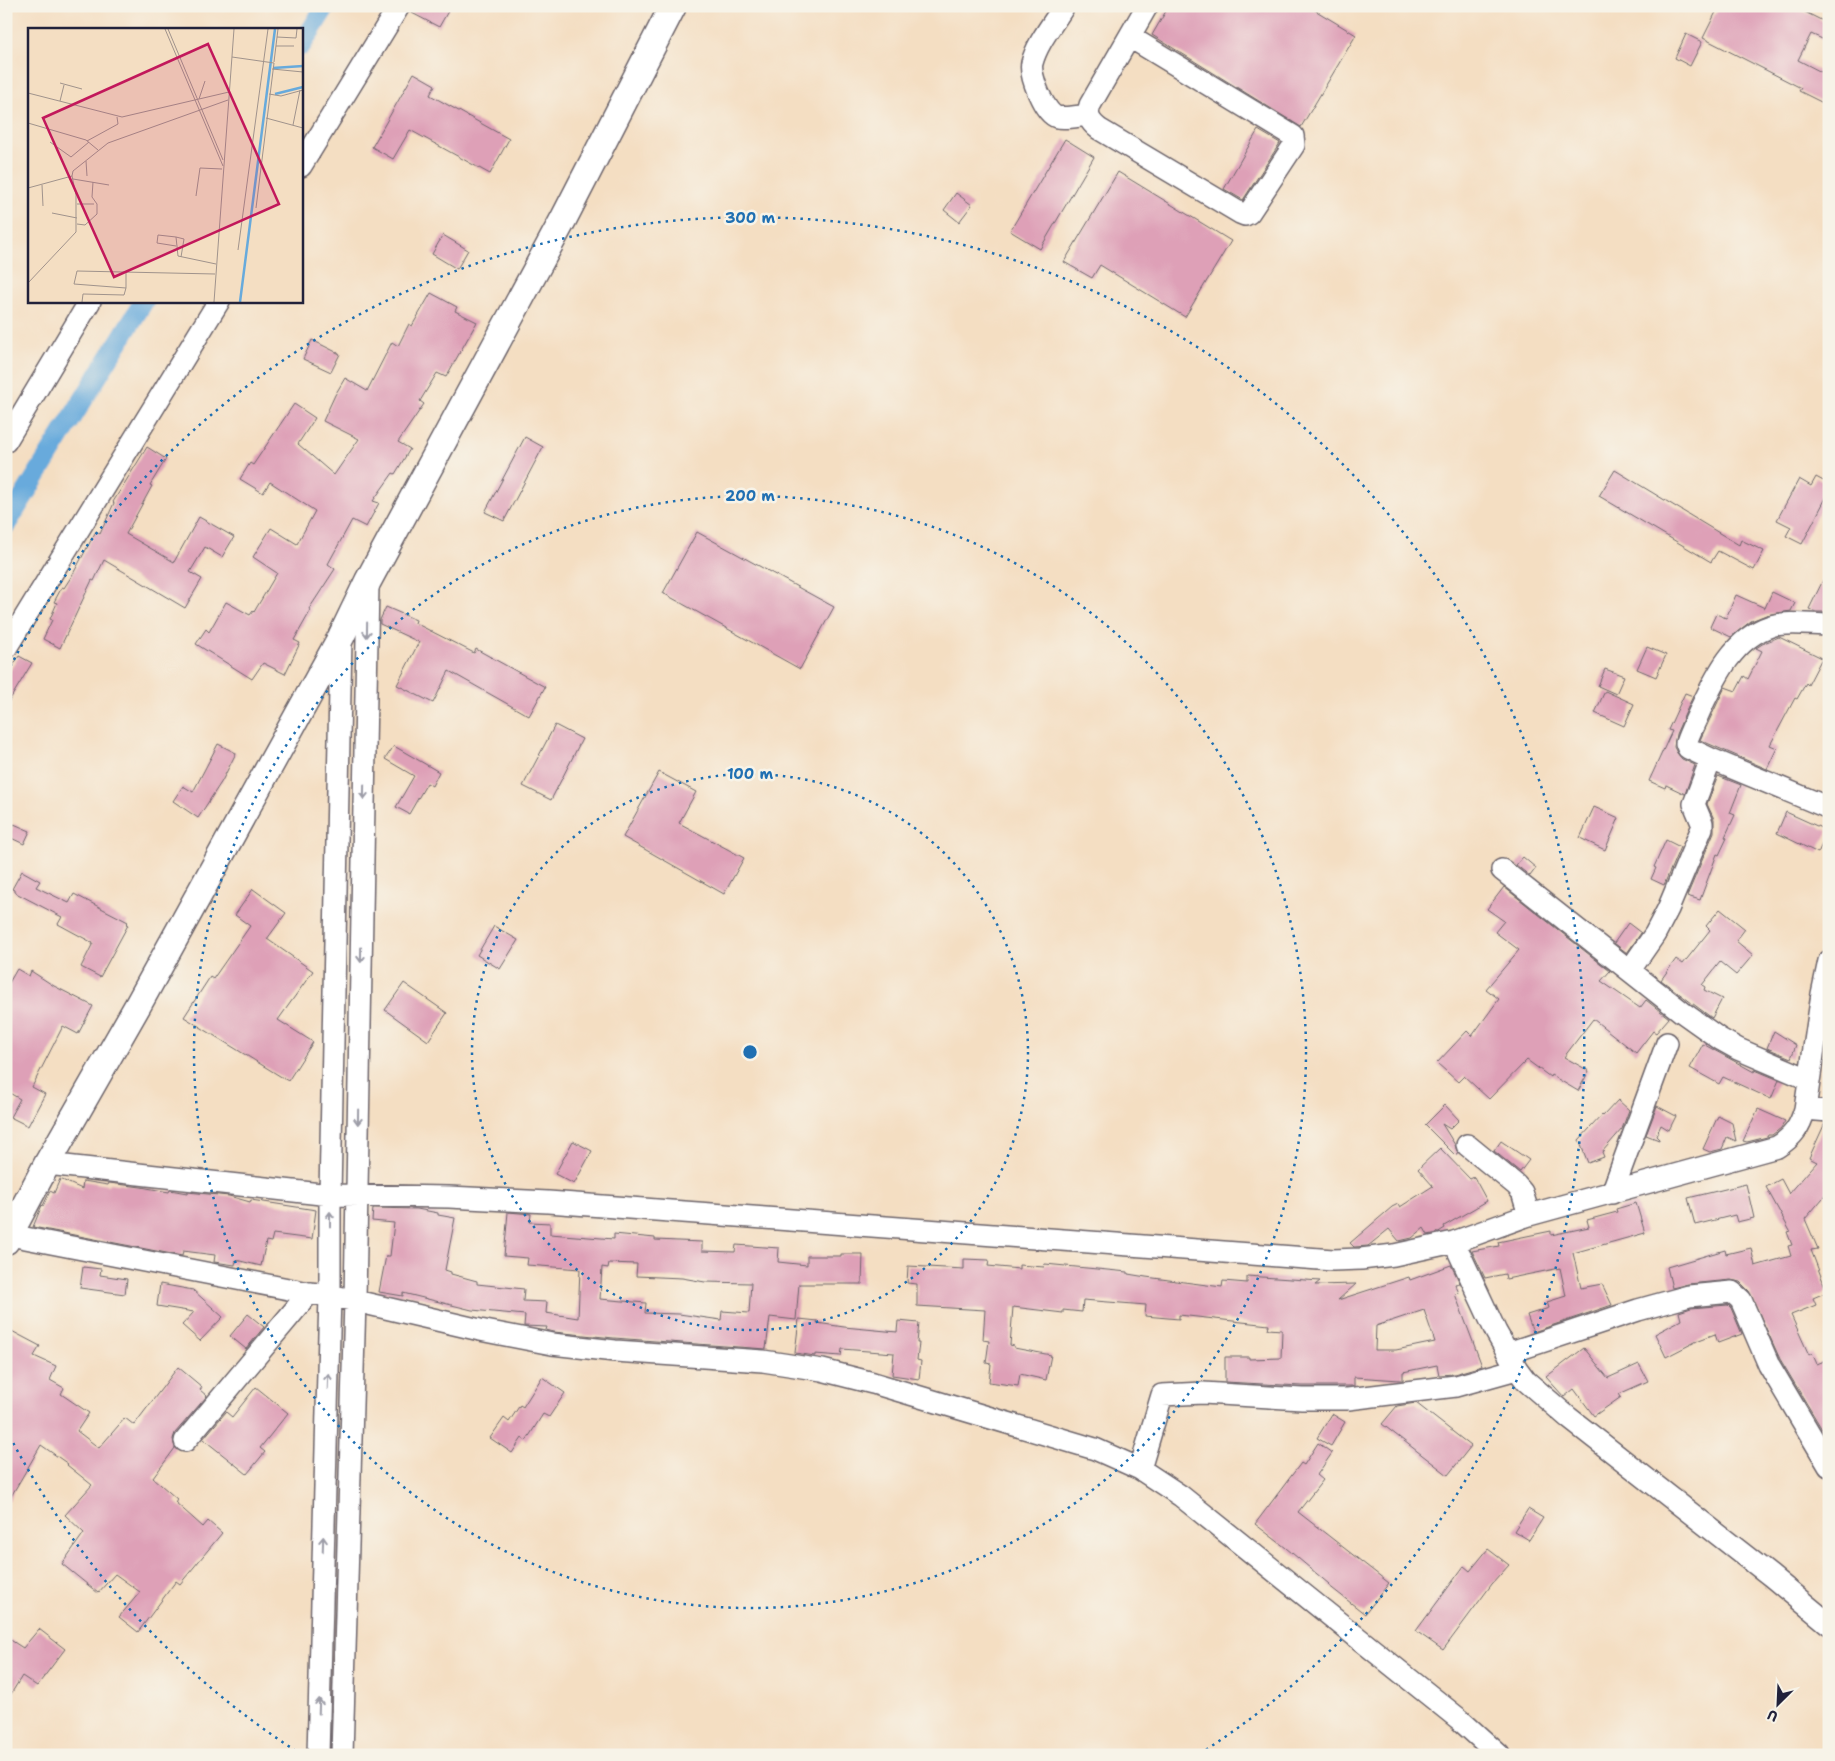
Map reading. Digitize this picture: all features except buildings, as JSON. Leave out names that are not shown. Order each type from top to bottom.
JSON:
[{"type":"main road","points":[[8,1238],[47,1164],[138,1005],[341,637],[368,581],[564,218],[673,6]]},
{"type":"street","points":[[302,164],[399,6]]},
{"type":"street","points":[[1064,6],[1039,46],[1031,65],[1040,97],[1050,113],[1057,117],[1088,115]]},
{"type":"street","points":[[1130,37],[1291,133],[1294,138],[1294,145],[1249,213],[1243,215],[1099,129],[1089,120],[1090,105],[1147,6]]},
{"type":"street","points":[[6,441],[89,302]]},
{"type":"street","points":[[6,648],[218,302]]},
{"type":"street","points":[[342,1755],[355,1300],[368,581]]},
{"type":"street","points":[[1829,625],[1780,625],[1771,626],[1758,632],[1732,654],[1717,674],[1686,743],[1688,748],[1711,759],[1829,808]]},
{"type":"street","points":[[318,1755],[320,1294],[330,1194],[341,637]]},
{"type":"street","points":[[1630,970],[1655,934],[1668,909],[1702,828],[1702,823],[1694,804],[1711,759]]},
{"type":"street","points":[[1502,870],[1682,1012],[1720,1039],[1738,1049],[1808,1079]]},
{"type":"street","points":[[47,1164],[330,1194],[548,1202],[1333,1260],[1361,1259],[1394,1255],[1454,1242],[1529,1215],[1777,1147],[1787,1141],[1796,1131],[1805,1109],[1808,1079],[1829,961]]},
{"type":"street","points":[[1612,1193],[1668,1043]]},
{"type":"street","points":[[1805,1109],[1829,1111]]},
{"type":"street","points":[[1467,1145],[1516,1185],[1522,1192],[1529,1215]]},
{"type":"street","points":[[8,1238],[355,1300],[480,1330],[552,1344],[615,1351],[763,1361],[822,1370],[873,1383],[1095,1449],[1140,1469],[1181,1496],[1459,1719],[1499,1755]]},
{"type":"street","points":[[1454,1242],[1488,1315],[1512,1361],[1526,1381],[1569,1418],[1771,1576],[1829,1624]]},
{"type":"street","points":[[1140,1469],[1162,1395],[1203,1393],[1302,1399],[1348,1399],[1456,1386],[1585,1326],[1701,1294],[1732,1292],[1741,1300],[1769,1365],[1829,1466]]},
{"type":"street","points":[[185,1441],[320,1294]]},
{"type":"waterway","points":[[302,44],[326,6]]},
{"type":"waterway","points":[[6,525],[143,302]]}]
